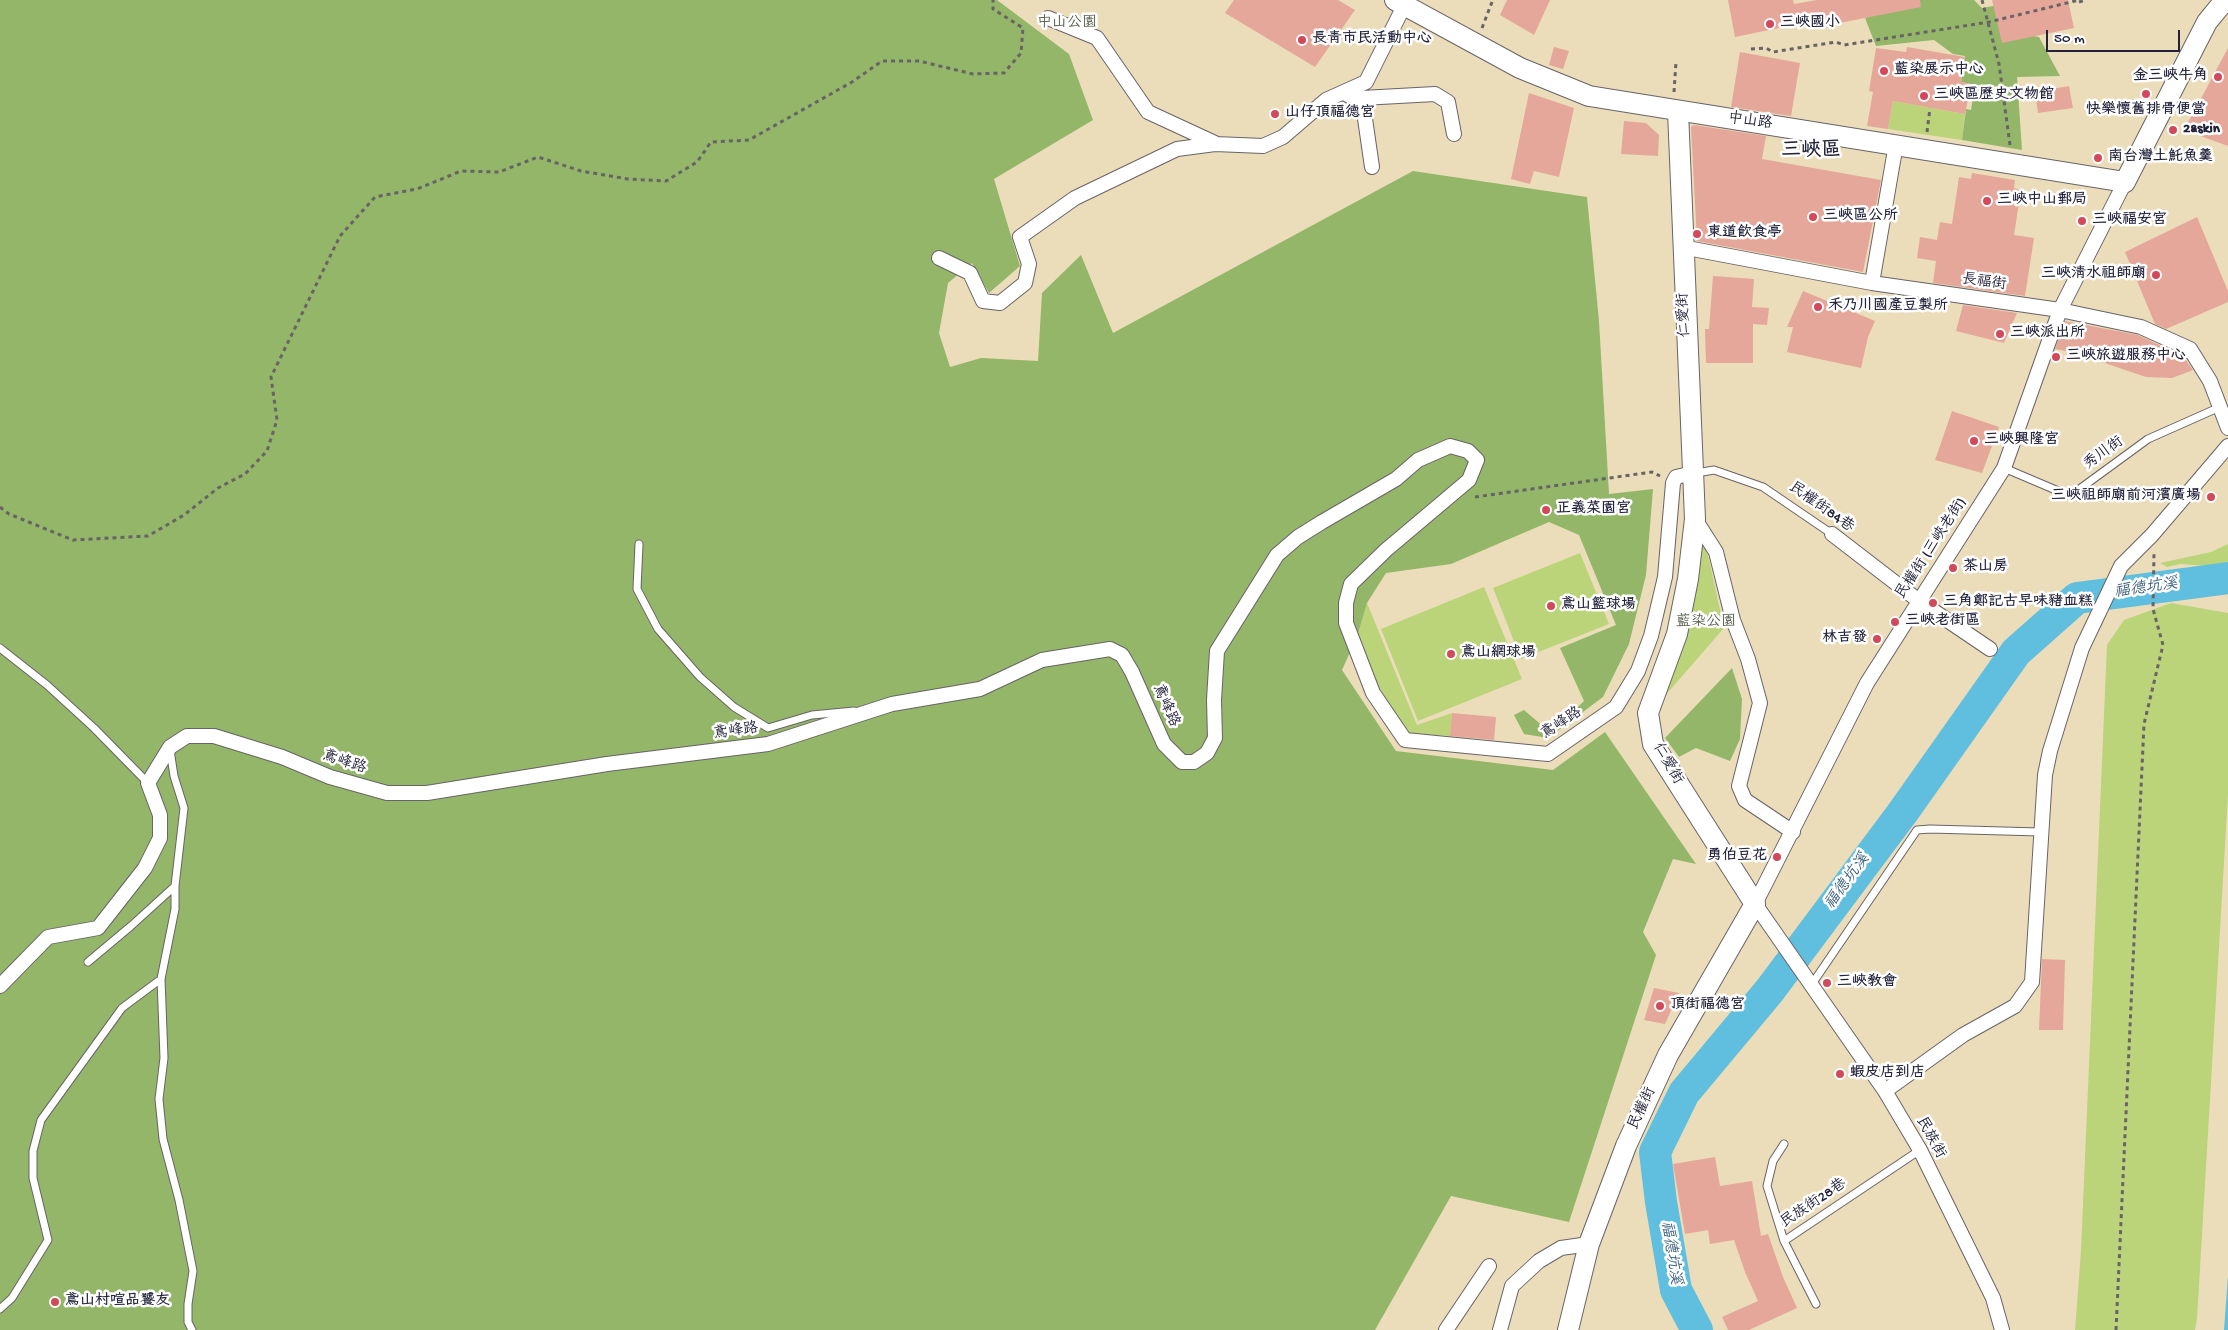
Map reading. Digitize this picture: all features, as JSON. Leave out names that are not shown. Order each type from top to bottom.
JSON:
[{"type":"street","points":[[939,258],[970,273],[983,301],[1000,303],[1025,283],[1029,264],[1020,238],[1075,198],[1177,149],[1216,144],[1264,146],[1283,137],[1326,100],[1366,82],[1402,2]]},
{"type":"street","name":"中山路","points":[[1402,2],[1475,45],[1520,68],[1588,96],[2126,182]]},
{"type":"street","points":[[2060,310],[2207,22],[2221,5],[2228,2]]},
{"type":"street","points":[[1048,18],[1097,38],[1148,112],[1216,144]]},
{"type":"street","points":[[1344,93],[1353,98],[1435,94],[1448,102],[1454,134]]},
{"type":"street","points":[[1362,98],[1372,167]]},
{"type":"street","name":"仁愛街","points":[[1675,110],[1695,520],[1688,579],[1677,634],[1648,713],[1653,744],[1755,904]]},
{"type":"street","points":[[1872,283],[1896,144]]},
{"type":"street","name":"長福街","points":[[1682,248],[1872,283],[2060,310],[2141,327],[2190,349],[2210,381],[2228,428]]},
{"type":"street","name":"民權街 (三峽老街)","points":[[1755,904],[1867,683],[2004,468],[2060,310]]},
{"type":"street","name":"鳶峰路","points":[[170,747],[187,736],[214,736],[282,757],[330,777],[387,793],[427,793],[607,764],[768,744],[892,704],[980,688],[1042,660],[1110,649],[1122,655],[1132,672],[1164,744],[1182,762],[1194,762],[1207,753],[1215,738],[1214,700],[1217,651],[1278,555],[1306,532],[1396,479],[1418,460],[1450,446],[1468,451],[1477,460],[1469,480],[1447,501],[1386,550],[1351,584],[1346,603],[1346,623],[1373,693],[1405,740],[1548,754],[1616,707],[1638,671],[1651,636],[1665,577],[1673,483],[1676,477],[1693,473]]},
{"type":"street","points":[[1885,1091],[1963,1035],[2016,1006],[2032,982],[2045,775],[2050,751],[2082,648],[2121,566],[2152,535],[2228,446]]},
{"type":"street","points":[[1695,520],[1716,552],[1733,620],[1748,659],[1760,703],[1740,786],[1745,800],[1792,832]]},
{"type":"street","name":"民權街84巷","points":[[1832,534],[1919,601],[1990,649]]},
{"type":"street","points":[[0,986],[48,937],[98,928],[145,868],[160,838],[160,815],[148,783],[170,747]]},
{"type":"street","name":"民族街","points":[[1755,904],[1885,1091],[1920,1150],[1993,1298],[2002,1330]]},
{"type":"street","name":"民權街","points":[[1568,1330],[1589,1244],[1626,1146],[1668,1055],[1755,904]]},
{"type":"street","points":[[1500,1330],[1512,1286],[1540,1261],[1561,1248],[1589,1244]]},
{"type":"street","points":[[1446,1330],[1489,1266]]},
{"type":"lane","name":"秀川街","points":[[2004,468],[2070,496],[2148,439],[2220,407]]},
{"type":"lane","name":"民權街84巷","points":[[1693,473],[1714,470],[1763,487],[1832,534]]},
{"type":"lane","points":[[640,544],[636,589],[658,629],[700,677],[734,707],[768,728],[812,715],[878,708]]},
{"type":"lane","points":[[0,648],[47,685],[94,728],[148,783]]},
{"type":"lane","points":[[170,747],[174,776],[184,808],[175,886],[175,909],[161,978],[164,1058],[159,1099],[163,1139],[179,1200],[193,1271],[188,1304],[188,1322],[192,1330]]},
{"type":"lane","points":[[1809,980],[1917,830],[2040,832]]},
{"type":"lane","points":[[88,962],[175,886]]},
{"type":"lane","points":[[0,1309],[12,1298],[48,1240],[33,1178],[33,1150],[41,1120],[122,1008],[161,978]]},
{"type":"lane","name":"民族街28巷","points":[[1784,1144],[1773,1161],[1767,1186],[1784,1241],[1920,1150]]},
{"type":"lane","points":[[1784,1241],[1816,1304]]},
{"type":"path","points":[[0,507],[9,514],[73,540],[148,536],[184,515],[218,488],[245,474],[267,451],[277,420],[271,377],[340,236],[375,197],[417,189],[461,171],[498,172],[538,157],[581,171],[628,179],[666,181],[697,162],[711,142],[749,140],[852,82],[882,61],[919,61],[973,74],[1004,73],[1021,53],[1023,28],[993,9],[993,0]]},
{"type":"path","points":[[1982,0],[1999,64],[2011,163]]},
{"type":"path","points":[[1751,49],[1766,48],[1773,52],[1836,42],[1844,45],[1989,22],[2086,0]]},
{"type":"path","points":[[1475,45],[1492,2]]},
{"type":"path","points":[[1675,110],[1676,62]]},
{"type":"path","points":[[1928,122],[1930,108]]},
{"type":"path","points":[[1447,501],[1652,472]]},
{"type":"path","points":[[2116,1330],[2144,724],[2163,645],[2153,609],[2154,551]]},
{"type":"green space","points":[[0,0],[997,0],[1069,54],[1093,120],[994,179],[1020,266],[989,293],[972,263],[948,283],[939,333],[950,367],[981,358],[1038,361],[1042,293],[1081,255],[1113,333],[1413,171],[1587,197],[1599,321],[1609,494],[1653,489],[1646,575],[1629,644],[1603,697],[1548,738],[1524,734],[1514,715],[1524,710],[1551,733],[1584,701],[1560,648],[1616,625],[1579,535],[1549,522],[1451,564],[1386,573],[1367,603],[1358,634],[1342,670],[1396,751],[1553,770],[1605,732],[1696,864],[1673,859],[1643,932],[1656,955],[1569,1222],[1451,1196],[1375,1330],[0,1330]]},
{"type":"green space","points":[[1917,0],[1974,0],[1982,8],[1999,5],[2017,33],[2039,37],[2060,76],[2017,77],[2022,150],[1962,140],[1966,109],[1971,110],[1973,97],[1969,96],[1971,84],[1961,82],[1965,56],[1953,54],[1934,40],[1876,46],[1865,18]]},
{"type":"green space","points":[[1893,101],[1965,114],[1962,140],[1888,129]]},
{"type":"green space","name":"藍染公園","points":[[1702,542],[1706,546],[1724,628],[1664,697]]},
{"type":"green space","points":[[2228,544],[2228,563],[2209,566],[2180,564],[2167,567],[2160,563],[2211,552]]},
{"type":"green space","name":"鳶山籃球場","points":[[1580,553],[1609,624],[1521,659],[1493,588]]},
{"type":"green space","name":"鳶山網球場","points":[[1484,587],[1522,679],[1418,721],[1381,629]]},
{"type":"green space","points":[[1367,603],[1417,725],[1452,713],[1450,736],[1410,733],[1379,689],[1358,634]]},
{"type":"green space","points":[[2171,603],[2228,613],[2228,795],[2197,1319],[2195,1330],[2075,1330],[2081,1251],[2107,645],[2124,620]]},
{"type":"green space","points":[[1732,668],[1742,699],[1740,739],[1730,761],[1696,748],[1679,757],[1665,738]]},
{"type":"water","points":[[2228,1276],[2228,1330],[2224,1330]]},
{"type":"building","name":"長青市民活動中心","points":[[1234,0],[1338,0],[1355,10],[1315,67],[1225,13]]},
{"type":"building","points":[[1507,0],[1550,0],[1534,35],[1500,15]]},
{"type":"building","points":[[1728,0],[1793,0],[1794,4],[1817,0],[1920,0],[1921,7],[1819,27],[1818,20],[1735,37]]},
{"type":"building","points":[[1992,0],[2068,0],[2074,28],[2002,43]]},
{"type":"building","points":[[1554,47],[1569,51],[1563,69],[1549,65]]},
{"type":"building","points":[[1907,47],[1965,57],[1961,82],[1971,84],[1965,114],[1893,101],[1888,129],[1867,126],[1873,92],[1869,91],[1876,48],[1906,52]]},
{"type":"building","points":[[2228,48],[2228,146],[2184,130]]},
{"type":"building","points":[[1740,52],[1800,63],[1791,116],[1731,107]]},
{"type":"building","points":[[2069,86],[2073,108],[2038,113],[2035,92]]},
{"type":"building","points":[[1529,93],[1574,108],[1559,177],[1534,171],[1530,184],[1511,179]]},
{"type":"building","points":[[1624,121],[1646,123],[1659,135],[1658,156],[1621,154]]},
{"type":"building","name":"三峽區公所","points":[[1694,125],[1766,136],[1762,159],[1881,180],[1863,272],[1697,241],[1691,127]]},
{"type":"building","points":[[1972,173],[2015,180],[2014,188],[2021,190],[2014,235],[2034,238],[2025,296],[1933,283],[1936,261],[1917,258],[1920,237],[1937,240],[1940,222],[1952,224],[1959,177],[1971,179]]},
{"type":"building","name":"三峽清水祖師廟","points":[[2197,217],[2228,291],[2228,302],[2166,329],[2155,324],[2125,252]]},
{"type":"building","points":[[1713,276],[1754,279],[1752,307],[1769,308],[1767,325],[1753,324],[1753,363],[1706,363],[1705,329],[1709,329]]},
{"type":"building","points":[[1803,291],[1875,321],[1868,337],[1861,368],[1787,352],[1793,327],[1787,327]]},
{"type":"building","points":[[1963,305],[2017,313],[2004,343],[1956,331]]},
{"type":"building","points":[[2065,321],[2138,335],[2183,356],[2193,370],[2172,378],[2146,377],[2072,352],[2055,349]]},
{"type":"building","points":[[1952,411],[1999,427],[1982,473],[1935,460]]},
{"type":"building","points":[[1452,713],[1496,717],[1494,740],[1450,736]]},
{"type":"building","points":[[2042,959],[2065,960],[2063,1030],[2039,1030]]},
{"type":"building","name":"頂街福德宮","points":[[1654,988],[1679,993],[1665,1024],[1644,1020]]},
{"type":"building","points":[[1715,1157],[1720,1186],[1752,1181],[1761,1236],[1768,1234],[1783,1277],[1797,1308],[1749,1330],[1728,1330],[1722,1317],[1758,1301],[1734,1240],[1710,1244],[1708,1230],[1685,1234],[1673,1164]]},
{"type":"waterway","name":"福德坑溪","points":[[1697,1330],[1676,1290],[1661,1202],[1655,1152],[1684,1093],[1770,990],[1903,812],[2016,652],[2077,598],[2228,578]]},
{"type":"place","name":"三峽國小","points":[[1770,24]]},
{"type":"place","name":"長青市民活動中心","points":[[1302,40]]},
{"type":"place","name":"藍染展示中心","points":[[1884,71]]},
{"type":"place","name":"金三峽牛角","points":[[2218,77]]},
{"type":"place","name":"快樂懷舊排骨便當","points":[[2146,94]]},
{"type":"place","name":"三峽區歷史文物館","points":[[1924,96]]},
{"type":"place","name":"山仔頂福德宮","points":[[1275,114]]},
{"type":"place","name":"2&skin","points":[[2173,130]]},
{"type":"place","name":"南台灣土魠魚羹","points":[[2098,158]]},
{"type":"place","name":"三峽中山郵局","points":[[1987,201]]},
{"type":"place","name":"三峽區公所","points":[[1813,217]]},
{"type":"place","name":"三峽福安宮","points":[[2082,221]]},
{"type":"place","name":"東道飲食亭","points":[[1697,234]]},
{"type":"place","name":"三峽清水祖師廟","points":[[2156,275]]},
{"type":"place","name":"禾乃川國產豆製所","points":[[1818,307]]},
{"type":"place","name":"三峽派出所","points":[[2000,334]]},
{"type":"place","name":"三峽旅遊服務中心","points":[[2056,357]]},
{"type":"place","name":"三峽興隆宮","points":[[1974,441]]},
{"type":"place","name":"三峽祖師廟前河濱廣場","points":[[2211,497]]},
{"type":"place","name":"正義菜園宮","points":[[1546,510]]},
{"type":"place","name":"茶山房","points":[[1953,568]]},
{"type":"place","name":"三角鄭記古早味豬血糕","points":[[1933,603]]},
{"type":"place","name":"鳶山籃球場","points":[[1551,606]]},
{"type":"place","name":"三峽老街區","points":[[1895,622]]},
{"type":"place","name":"林吉發","points":[[1877,639]]},
{"type":"place","name":"鳶山網球場","points":[[1451,654]]},
{"type":"place","name":"勇伯豆花","points":[[1777,857]]},
{"type":"place","name":"三峽教會","points":[[1827,983]]},
{"type":"place","name":"頂街福德宮","points":[[1660,1006]]},
{"type":"place","name":"蝦皮店到店","points":[[1840,1074]]},
{"type":"place","name":"鳶山村喧品饕友","points":[[55,1302]]},
{"type":"district","name":"三峽區","points":[[1811,152]]},
{"type":"park label","name":"中山公園","points":[[1067,24]]}]
